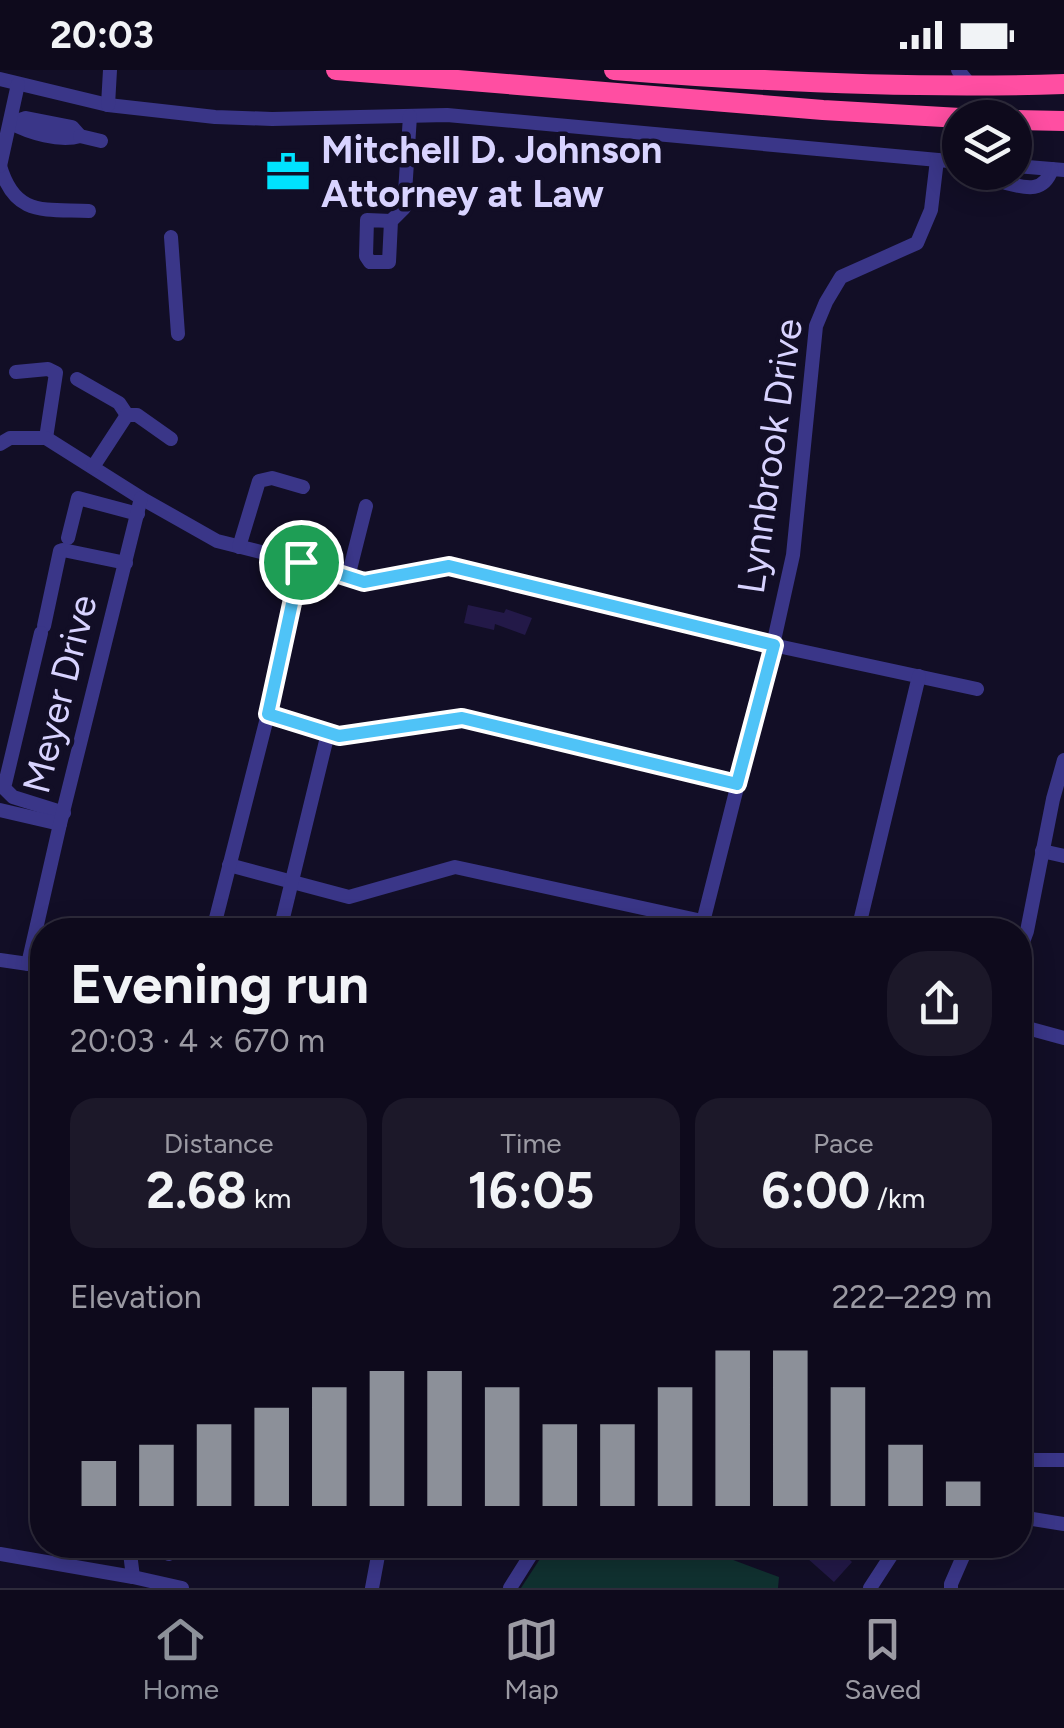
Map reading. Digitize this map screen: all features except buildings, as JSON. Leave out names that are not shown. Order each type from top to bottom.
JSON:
[{"type":"highway","points":[[336,70],[942,117]]},
{"type":"highway","points":[[614,70],[806,84],[919,86],[964,78],[1064,84]]},
{"type":"highway","points":[[1032,120],[1064,120]]},
{"type":"street","points":[[108,106],[110,70]]},
{"type":"street","points":[[919,86],[934,70]]},
{"type":"street","points":[[0,79],[108,106],[215,117],[464,117],[942,160]]},
{"type":"street","points":[[18,84],[0,166],[4,179],[18,201],[29,207],[89,211]]},
{"type":"street","points":[[391,221],[404,208],[410,116]]},
{"type":"street","points":[[11,122],[24,130],[102,141]]},
{"type":"street","points":[[337,149],[408,148]]},
{"type":"street","name":"Lynnbrook Drive","points":[[704,918],[774,645],[793,555],[816,326],[840,277],[917,243],[932,210],[937,160]]},
{"type":"street","points":[[1032,167],[1058,169]]},
{"type":"street","points":[[1032,187],[1042,186],[1058,169]]},
{"type":"street","points":[[171,237],[178,334]]},
{"type":"street","points":[[16,372],[48,369],[56,373],[46,438]]},
{"type":"street","points":[[78,379],[119,403],[127,415]]},
{"type":"street","points":[[93,467],[127,415]]},
{"type":"street","points":[[127,415],[137,415],[171,439]]},
{"type":"street","points":[[0,444],[10,438],[46,438],[218,541],[364,582],[449,566],[774,645],[976,689]]},
{"type":"street","points":[[240,546],[259,481],[272,478],[303,488]]},
{"type":"street","points":[[68,538],[78,498],[138,514]]},
{"type":"street","name":"Meyer Drive","points":[[44,918],[62,818],[142,498]]},
{"type":"street","points":[[348,577],[366,506]]},
{"type":"street","points":[[62,818],[13,798],[4,788],[60,551],[126,563]]},
{"type":"street","points":[[216,918],[268,714],[301,562]]},
{"type":"street","points":[[861,918],[919,676]]},
{"type":"street","points":[[268,714],[339,736],[462,718],[737,784]]},
{"type":"street","points":[[283,918],[328,733]]},
{"type":"street","points":[[1029,918],[1064,760]]},
{"type":"street","points":[[0,810],[62,818]]},
{"type":"street","points":[[1042,851],[1064,856]]},
{"type":"street","points":[[229,865],[349,897],[455,868],[672,918]]},
{"type":"street","points":[[0,960],[30,964]]},
{"type":"street","points":[[1032,1029],[1064,1038]]},
{"type":"street","points":[[1032,1460],[1064,1460]]},
{"type":"street","points":[[1032,1519],[1064,1524]]},
{"type":"street","points":[[0,1554],[182,1588]]},
{"type":"street","points":[[131,1558],[133,1577]]},
{"type":"street","points":[[372,1588],[378,1558]]},
{"type":"street","points":[[510,1588],[529,1558]]},
{"type":"street","points":[[870,1588],[890,1558]]},
{"type":"street","points":[[951,1588],[962,1558]]},
{"type":"green space","points":[[541,1558],[728,1558],[779,1577],[778,1588],[521,1588]]},
{"type":"place","name":"Mitchell D. Johnson Attorney at Law","points":[[288,172]]},
{"type":"route","points":[[301,562],[364,582],[449,566],[774,645],[737,784],[462,718],[339,736],[268,714],[301,562]]}]
